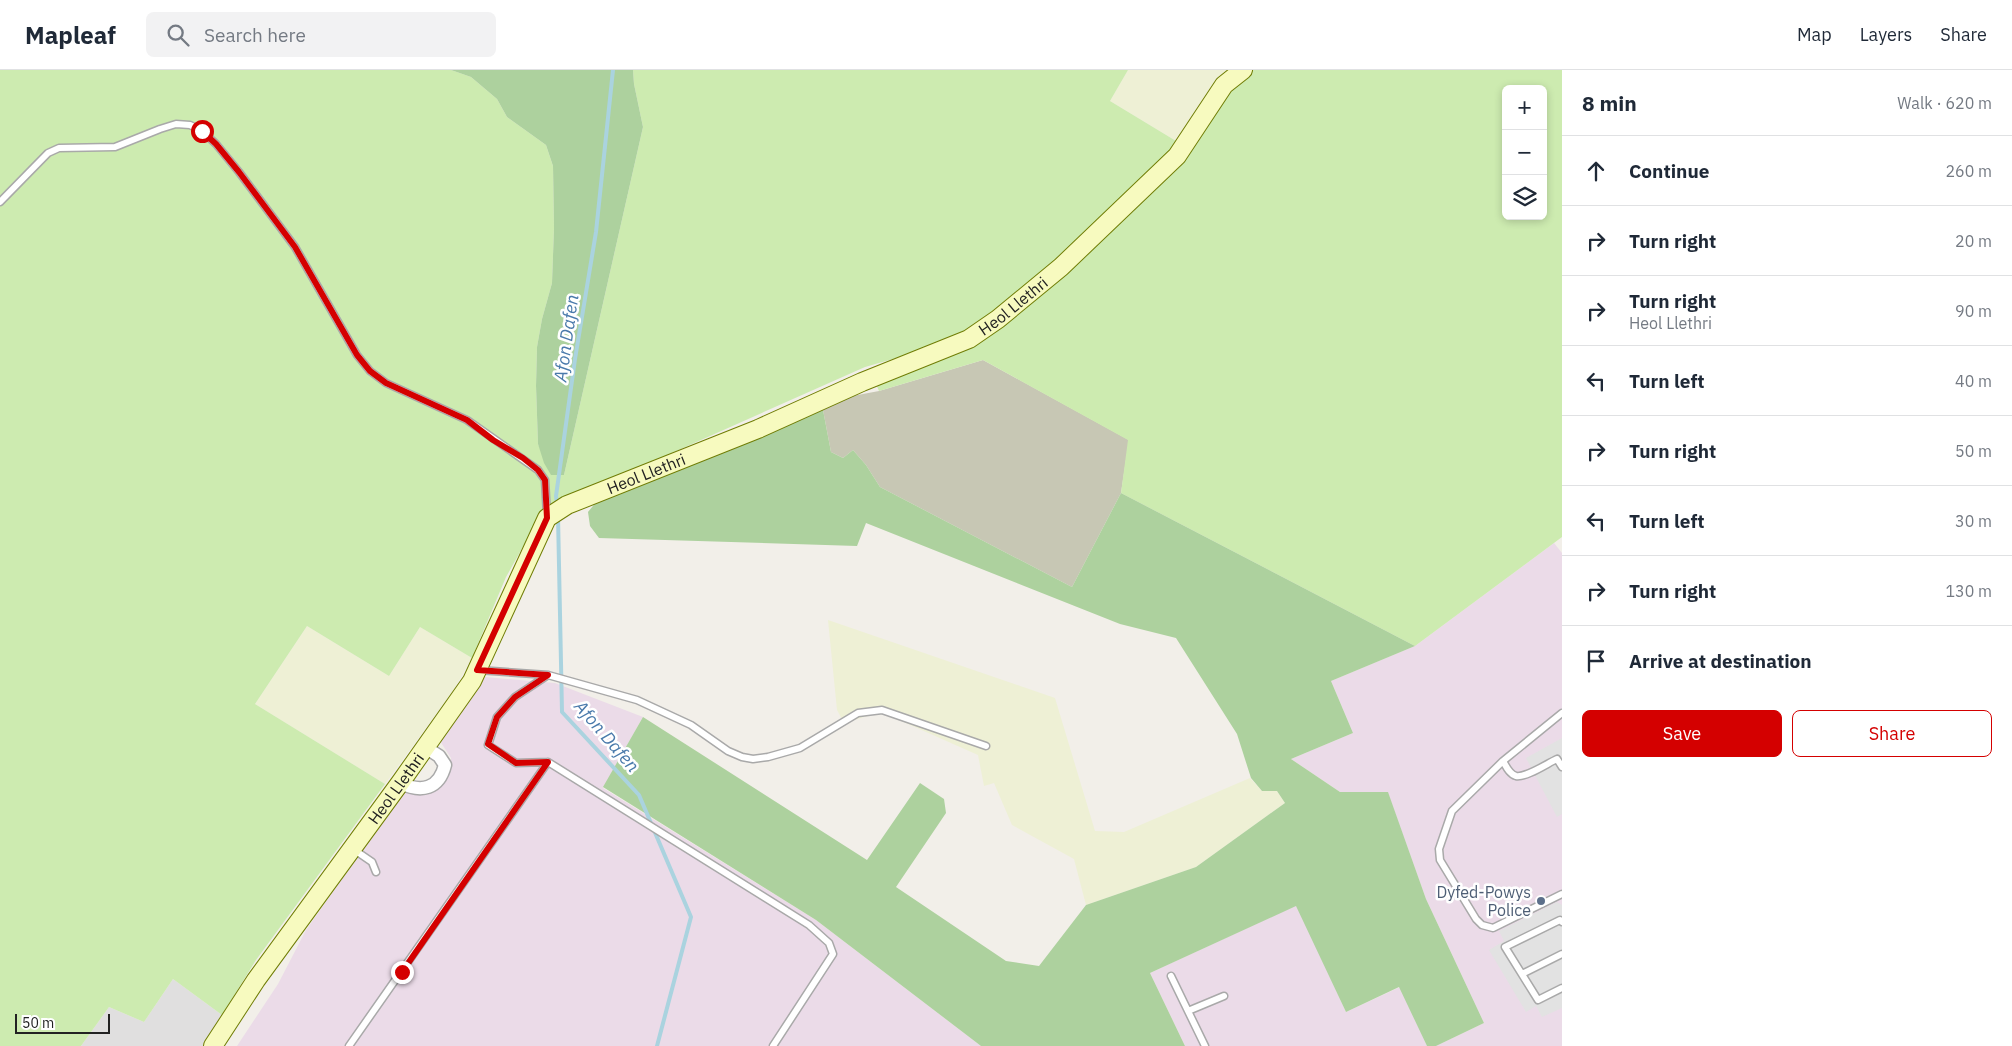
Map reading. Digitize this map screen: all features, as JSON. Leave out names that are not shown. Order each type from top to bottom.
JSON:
[{"type":"street","name":"Heol Llethri","points":[[213,1046],[256,980],[426,747],[472,680],[547,518],[567,505],[758,428],[862,382],[969,339],[1061,267],[1177,156],[1224,85],[1243,70]]},
{"type":"street","points":[[400,783],[420,788],[434,786],[442,776],[445,765],[439,756],[426,747]]},
{"type":"lane","points":[[0,202],[48,153],[59,148],[115,147],[160,128],[176,124],[190,125],[202,131],[216,144],[239,172],[295,247],[357,355],[370,371],[386,383],[467,420],[538,470],[545,480],[547,518]]},
{"type":"lane","points":[[477,670],[548,675],[637,700],[691,725],[728,751],[753,759],[800,748],[858,713],[882,710],[986,746]]},
{"type":"lane","points":[[548,675],[515,697],[497,717],[488,744],[516,763],[548,762],[809,925],[828,943],[833,954],[774,1046]]},
{"type":"lane","points":[[1562,713],[1503,761],[1452,811],[1439,849],[1440,860],[1476,919],[1482,925],[1493,928],[1562,894]]},
{"type":"lane","points":[[1503,761],[1510,772],[1517,776],[1527,774],[1558,759],[1562,767]]},
{"type":"lane","points":[[349,1046],[548,762]]},
{"type":"lane","points":[[352,848],[372,862],[376,872]]},
{"type":"lane","points":[[1562,922],[1560,920],[1505,948],[1538,1000],[1562,988]]},
{"type":"lane","points":[[1522,974],[1562,954]]},
{"type":"lane","points":[[1171,976],[1205,1046]]},
{"type":"lane","points":[[1188,1010],[1224,996]]},
{"type":"shaded area","points":[[1128,70],[1234,70],[1181,144],[1110,101]]},
{"type":"shaded area","points":[[983,360],[1129,440],[1121,493],[1072,587],[880,487],[866,465],[853,450],[843,458],[831,452],[823,410],[847,397],[879,391]]},
{"type":"shaded area","points":[[1554,543],[1562,553],[1562,1046],[1436,1046],[1484,1023],[1426,899],[1388,793],[1340,792],[1291,759],[1353,733],[1331,681],[1415,646]]},
{"type":"shaded area","points":[[828,620],[1055,698],[1095,831],[1124,832],[1250,778],[1262,791],[1277,791],[1285,803],[1196,867],[1086,905],[1074,859],[1012,825],[994,783],[984,786],[978,755],[881,712],[844,723],[837,710]]},
{"type":"shaded area","points":[[307,626],[389,676],[420,627],[472,658],[453,691],[385,784],[255,704]]},
{"type":"shaded area","points":[[485,677],[555,683],[643,717],[603,788],[816,920],[981,1046],[237,1046],[278,984],[306,930],[404,791],[423,794],[439,789],[449,776],[451,758],[440,741]]},
{"type":"shaded area","points":[[1562,738],[1562,814],[1557,817],[1526,758]]},
{"type":"shaded area","points":[[1557,902],[1562,905],[1562,1008],[1542,1017],[1536,1006],[1526,1012],[1489,950],[1504,941],[1499,931]]},
{"type":"shaded area","points":[[1297,905],[1346,1012],[1400,987],[1427,1046],[1185,1046],[1150,973]]},
{"type":"shaded area","points":[[173,979],[222,1015],[204,1046],[81,1046],[109,1007],[144,1022]]},
{"type":"green space","points":[[0,70],[451,70],[471,77],[497,99],[507,117],[546,145],[553,166],[554,228],[552,283],[542,319],[537,347],[538,444],[551,474],[564,475],[643,127],[633,70],[1128,70],[1110,101],[1181,144],[999,313],[967,331],[921,351],[865,367],[620,476],[538,520],[506,577],[472,658],[420,627],[389,676],[307,626],[255,704],[385,784],[256,960],[222,1015],[173,979],[144,1022],[109,1007],[81,1046],[0,1046]]},
{"type":"green space","points":[[451,70],[633,70],[643,127],[564,475],[551,475],[544,463],[538,444],[537,347],[542,319],[552,283],[554,228],[553,166],[546,145],[507,117],[497,99],[471,77]]},
{"type":"green space","points":[[1243,70],[1562,70],[1562,537],[1415,646],[1121,493],[1128,440],[983,360],[879,391],[873,377],[969,339],[1177,156]]},
{"type":"green space","points":[[847,397],[823,410],[831,452],[843,458],[853,450],[866,465],[880,487],[1072,587],[1121,493],[1415,646],[1331,681],[1353,733],[1291,759],[1340,792],[1388,792],[1426,899],[1484,1023],[1436,1046],[1427,1046],[1399,987],[1346,1012],[1296,906],[1150,973],[1185,1046],[981,1046],[816,920],[603,787],[643,717],[867,860],[920,783],[944,799],[946,813],[896,887],[1006,961],[1039,966],[1086,905],[1196,867],[1285,803],[1277,791],[1262,791],[1251,778],[1237,734],[1176,638],[1120,624],[866,523],[857,546],[599,538],[590,526],[588,512],[597,501]]},
{"type":"waterway","name":"Afon Dafen","points":[[557,504],[556,496],[575,359],[596,232],[613,70]]},
{"type":"waterway","name":"Afon Dafen","points":[[558,516],[562,712],[639,795],[691,917],[657,1046]]},
{"type":"place","name":"Dyfed-Powys Police","points":[[1541,901]]},
{"type":"route","points":[[202,131],[216,144],[239,172],[295,247],[357,355],[370,371],[386,383],[449,410],[467,420],[493,440],[523,458],[538,470],[545,480],[547,518],[477,670],[548,675],[515,697],[497,717],[488,744],[516,763],[548,762],[402,972]]}]
